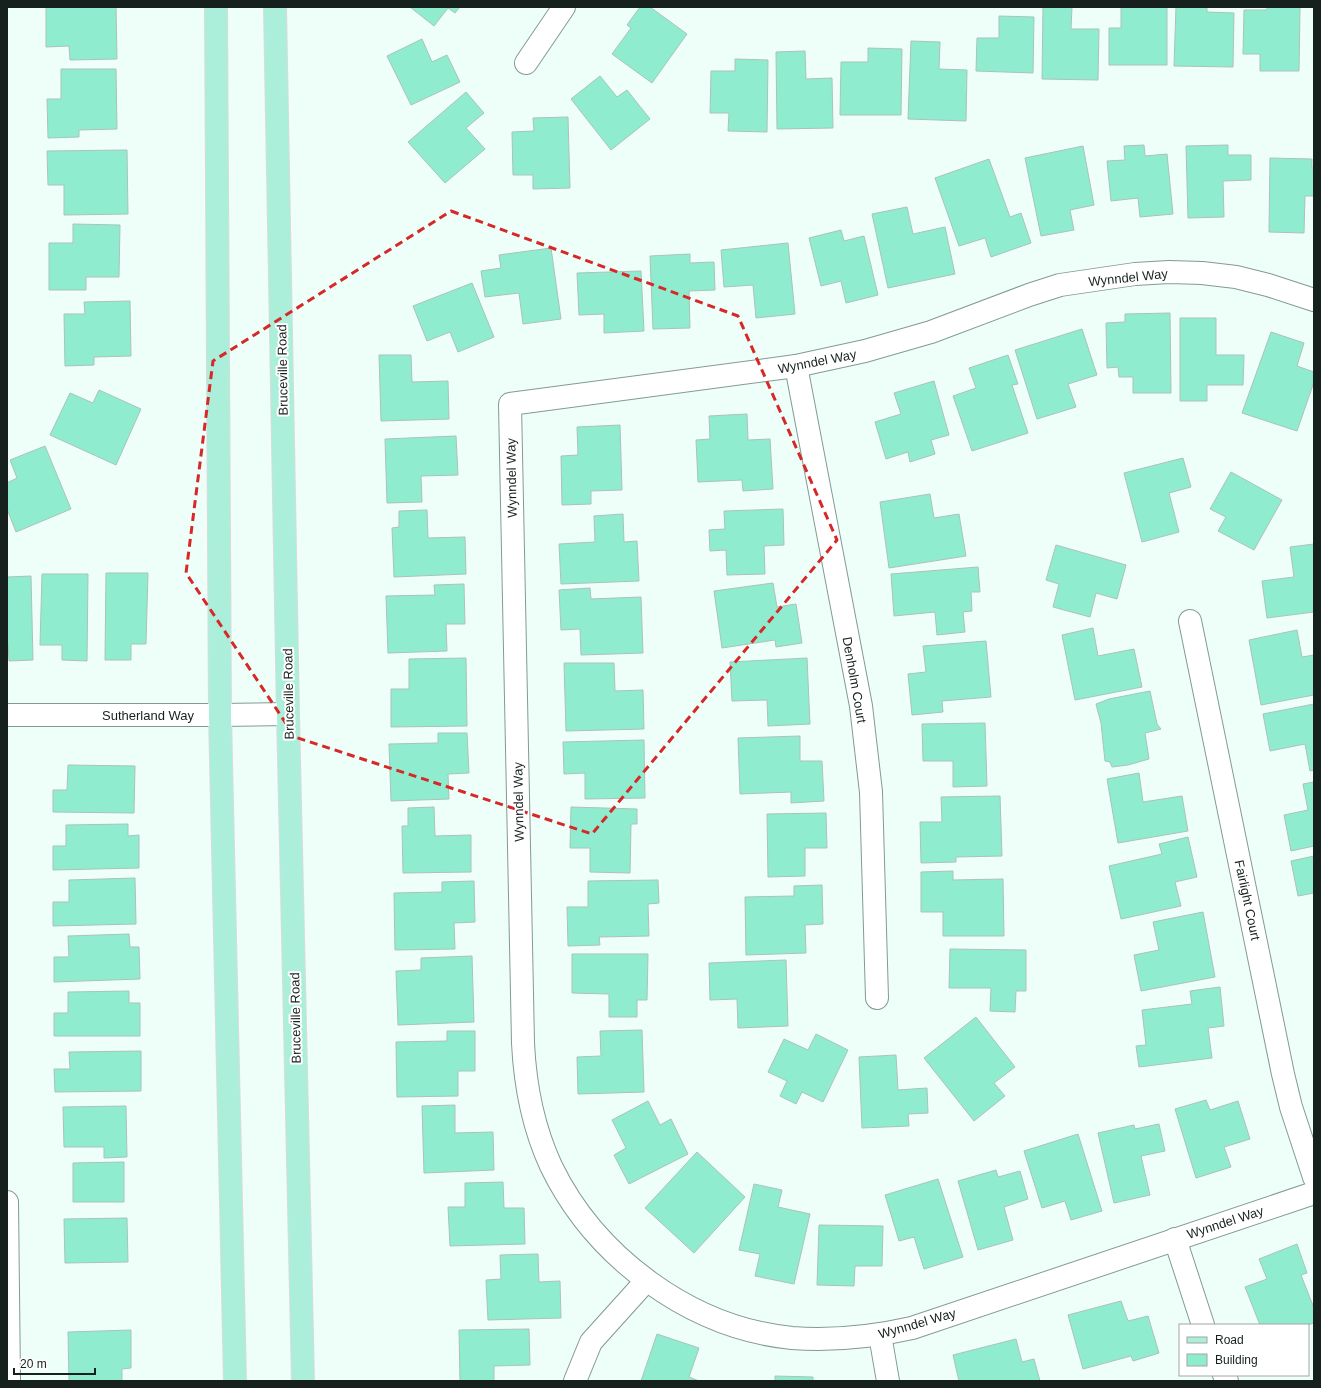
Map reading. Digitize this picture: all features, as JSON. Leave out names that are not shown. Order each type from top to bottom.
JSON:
[{"type":"main road","points":[[216,7],[220,715],[235,1381]]},
{"type":"main road","name":"Bruceville Road","points":[[275,7],[288,714],[303,1381]]},
{"type":"street","points":[[526,63],[564,7]]},
{"type":"street","name":"Wynndel Way","points":[[1314,300],[1268,285],[1236,277],[1202,273],[1169,272],[1135,274],[1060,285],[1029,295],[931,332],[865,351],[796,366],[510,404],[522,1043],[525,1074],[531,1106],[551,1166],[567,1194],[585,1220],[624,1263],[646,1281],[671,1297],[699,1312],[729,1324],[791,1338],[822,1339],[880,1335],[912,1328],[1314,1193]]},
{"type":"street","name":"Denholm Court","points":[[796,366],[861,706],[871,792],[877,998]]},
{"type":"street","name":"Fairlight Court","points":[[1190,621],[1283,1074],[1291,1107],[1314,1177]]},
{"type":"street","name":"Sutherland Way","points":[[7,715],[288,714]]},
{"type":"street","points":[[7,1202],[9,1381]]},
{"type":"street","points":[[1175,1239],[1203,1324]]},
{"type":"street","points":[[575,1381],[591,1342],[646,1281]]},
{"type":"street","points":[[880,1335],[888,1381]]},
{"type":"highlighted area","points":[[451,211],[738,316],[837,540],[592,834],[295,737],[186,573],[213,361]]},
{"type":"building","points":[[46,7],[116,7],[117,59],[70,60],[69,46],[46,47]]},
{"type":"building","points":[[410,7],[460,7],[455,13],[448,8],[434,26]]},
{"type":"building","points":[[640,7],[650,7],[687,34],[652,83],[612,54],[631,28],[627,25]]},
{"type":"building","points":[[1043,7],[1072,7],[1071,29],[1099,29],[1098,80],[1042,79]]},
{"type":"building","points":[[1121,7],[1167,7],[1167,65],[1109,65],[1109,28],[1121,28]]},
{"type":"building","points":[[1176,7],[1207,7],[1207,12],[1234,13],[1233,67],[1174,66]]},
{"type":"building","points":[[1267,7],[1300,7],[1299,71],[1260,71],[1260,54],[1243,54],[1244,10],[1267,10]]},
{"type":"building","points":[[999,16],[1034,17],[1033,73],[976,71],[977,38],[999,38]]},
{"type":"building","points":[[422,39],[432,62],[447,55],[460,82],[411,105],[387,56]]},
{"type":"building","points":[[911,41],[940,42],[939,69],[967,70],[966,121],[908,119]]},
{"type":"building","points":[[868,48],[902,49],[901,115],[840,115],[841,62],[868,62]]},
{"type":"building","points":[[805,51],[806,79],[832,78],[833,128],[777,129],[776,52]]},
{"type":"building","points":[[735,59],[768,60],[767,132],[728,131],[729,113],[710,113],[711,71],[735,71]]},
{"type":"building","points":[[61,69],[116,69],[117,129],[79,130],[79,137],[48,138],[47,99],[61,99]]},
{"type":"building","points":[[600,76],[617,97],[627,90],[650,119],[611,150],[571,99]]},
{"type":"building","points":[[466,92],[484,113],[466,128],[485,149],[445,183],[408,142]]},
{"type":"building","points":[[568,117],[570,188],[533,189],[533,175],[513,175],[512,132],[534,131],[533,118]]},
{"type":"building","points":[[1144,145],[1145,156],[1167,154],[1173,214],[1140,217],[1138,198],[1111,201],[1107,161],[1125,160],[1124,146]]},
{"type":"building","points":[[1228,145],[1228,155],[1251,155],[1251,180],[1223,181],[1224,217],[1188,218],[1186,146]]},
{"type":"building","points":[[1083,146],[1094,205],[1070,210],[1074,230],[1041,236],[1025,158]]},
{"type":"building","points":[[127,150],[128,214],[64,215],[64,185],[48,185],[47,151]]},
{"type":"building","points":[[1270,158],[1312,159],[1312,168],[1314,168],[1314,196],[1305,196],[1304,233],[1269,232]]},
{"type":"building","points":[[989,159],[1010,217],[1021,213],[1031,243],[991,257],[985,238],[959,246],[935,178]]},
{"type":"building","points":[[907,207],[913,234],[945,227],[955,274],[888,288],[872,214]]},
{"type":"building","points":[[73,224],[120,225],[119,277],[86,277],[86,290],[49,290],[49,243],[73,243]]},
{"type":"building","points":[[841,230],[844,241],[864,236],[878,295],[846,303],[841,281],[821,286],[809,238]]},
{"type":"building","points":[[788,243],[795,314],[756,318],[753,285],[724,287],[721,250]]},
{"type":"building","points":[[551,248],[561,319],[523,324],[519,293],[485,297],[481,271],[501,268],[499,255]]},
{"type":"building","points":[[690,254],[690,263],[714,262],[715,290],[689,291],[690,328],[653,329],[650,256]]},
{"type":"building","points":[[641,271],[644,331],[604,333],[604,314],[579,315],[577,273]]},
{"type":"building","points":[[472,283],[494,337],[458,352],[450,332],[427,341],[413,306]]},
{"type":"building","points":[[130,301],[131,356],[94,357],[94,365],[65,366],[64,314],[85,314],[84,302]]},
{"type":"building","points":[[1170,313],[1171,393],[1133,393],[1133,377],[1119,377],[1118,367],[1107,368],[1106,323],[1125,322],[1125,314]]},
{"type":"building","points":[[1180,318],[1216,318],[1216,355],[1244,355],[1243,385],[1207,385],[1207,401],[1180,401]]},
{"type":"building","points":[[1082,329],[1097,375],[1068,384],[1076,407],[1037,419],[1015,350]]},
{"type":"building","points":[[1271,332],[1304,343],[1297,366],[1314,372],[1314,382],[1297,431],[1242,413]]},
{"type":"building","points":[[379,355],[411,355],[412,382],[448,381],[449,419],[381,421]]},
{"type":"building","points":[[1008,355],[1018,384],[1012,385],[1028,433],[972,451],[953,396],[976,388],[969,368]]},
{"type":"building","points":[[934,381],[949,435],[931,440],[935,454],[910,462],[908,452],[886,459],[875,422],[901,414],[894,393]]},
{"type":"building","points":[[99,390],[141,409],[116,465],[50,435],[70,393],[93,403]]},
{"type":"building","points":[[747,414],[748,440],[770,439],[773,489],[743,491],[742,480],[698,482],[696,440],[710,439],[709,416]]},
{"type":"building","points":[[620,425],[622,490],[591,491],[591,504],[562,505],[561,456],[578,455],[577,427]]},
{"type":"building","points":[[456,436],[458,475],[421,476],[422,502],[387,503],[385,439]]},
{"type":"building","points":[[45,446],[71,509],[16,532],[7,509],[7,483],[17,478],[10,460]]},
{"type":"building","points":[[1183,458],[1191,487],[1169,493],[1179,532],[1142,542],[1124,473]]},
{"type":"building","points":[[1231,472],[1282,500],[1254,550],[1218,531],[1226,517],[1210,509]]},
{"type":"building","points":[[930,494],[934,518],[959,514],[966,556],[889,568],[880,502]]},
{"type":"building","points":[[783,509],[784,545],[764,546],[765,574],[727,575],[726,550],[710,551],[709,530],[725,529],[724,511]]},
{"type":"building","points":[[427,510],[428,538],[465,537],[466,574],[394,577],[392,528],[399,527],[399,511]]},
{"type":"building","points":[[623,514],[624,542],[637,541],[639,581],[561,584],[559,544],[595,542],[594,516]]},
{"type":"building","points":[[1314,544],[1314,612],[1267,618],[1262,581],[1294,577],[1290,547]]},
{"type":"building","points":[[1056,545],[1126,565],[1117,599],[1096,593],[1090,617],[1053,607],[1059,584],[1046,580]]},
{"type":"building","points":[[978,567],[980,592],[971,592],[972,611],[963,612],[965,632],[937,635],[935,612],[894,616],[891,574]]},
{"type":"building","points":[[106,573],[148,573],[146,644],[131,644],[131,660],[105,660]]},
{"type":"building","points":[[42,574],[88,574],[87,661],[62,660],[62,645],[40,645]]},
{"type":"building","points":[[31,576],[33,660],[9,661],[7,644],[7,577]]},
{"type":"building","points":[[773,583],[777,607],[796,604],[802,643],[776,647],[775,640],[722,648],[714,591]]},
{"type":"building","points":[[464,584],[465,624],[446,624],[447,651],[388,653],[386,596],[435,595],[434,585]]},
{"type":"building","points":[[590,588],[591,599],[641,597],[643,653],[581,655],[580,629],[561,630],[559,590]]},
{"type":"building","points":[[1093,628],[1098,656],[1134,649],[1142,687],[1075,700],[1062,635]]},
{"type":"building","points":[[1297,630],[1302,657],[1314,655],[1314,695],[1261,705],[1249,640]]},
{"type":"building","points":[[986,641],[991,697],[942,701],[943,712],[912,715],[908,674],[926,672],[923,646]]},
{"type":"building","points":[[466,658],[467,726],[391,727],[391,689],[409,689],[409,659]]},
{"type":"building","points":[[807,658],[810,724],[768,726],[767,700],[732,701],[730,662]]},
{"type":"building","points":[[564,663],[614,663],[615,691],[643,690],[644,729],[566,731]]},
{"type":"building","points":[[1150,691],[1157,724],[1161,729],[1145,733],[1149,759],[1128,765],[1112,767],[1110,762],[1105,761],[1101,723],[1096,704],[1109,699]]},
{"type":"building","points":[[1314,704],[1314,770],[1310,771],[1305,744],[1270,751],[1263,714]]},
{"type":"building","points":[[985,723],[987,786],[953,787],[953,761],[923,761],[922,724]]},
{"type":"building","points":[[438,733],[467,733],[469,773],[448,774],[449,799],[391,801],[389,744],[438,743]]},
{"type":"building","points":[[800,736],[800,761],[822,761],[824,801],[791,803],[791,792],[740,794],[738,738]]},
{"type":"building","points":[[644,740],[645,798],[585,799],[585,773],[564,774],[563,742]]},
{"type":"building","points":[[68,765],[135,766],[134,813],[53,812],[53,790],[67,790]]},
{"type":"building","points":[[1139,773],[1143,802],[1182,796],[1188,831],[1118,843],[1107,779]]},
{"type":"building","points":[[1314,782],[1314,846],[1291,851],[1284,815],[1308,810],[1303,784]]},
{"type":"building","points":[[1000,796],[1002,856],[956,857],[956,862],[921,863],[920,822],[942,822],[941,797]]},
{"type":"building","points":[[434,807],[435,836],[471,835],[471,872],[403,873],[402,826],[408,826],[408,808]]},
{"type":"building","points":[[571,807],[637,809],[637,824],[631,824],[630,873],[590,872],[590,848],[570,848]]},
{"type":"building","points":[[826,813],[827,848],[805,848],[805,876],[768,877],[767,814]]},
{"type":"building","points":[[128,824],[128,836],[139,835],[139,868],[53,870],[53,846],[66,846],[66,825]]},
{"type":"building","points":[[1188,837],[1197,877],[1175,882],[1181,906],[1121,919],[1109,866],[1162,854],[1159,844]]},
{"type":"building","points":[[1314,856],[1314,893],[1298,896],[1291,861]]},
{"type":"building","points":[[953,871],[953,880],[1003,879],[1004,936],[943,936],[943,912],[921,912],[921,872]]},
{"type":"building","points":[[135,878],[136,924],[53,926],[53,902],[69,902],[69,880]]},
{"type":"building","points":[[658,880],[659,903],[648,904],[649,936],[599,937],[600,945],[568,946],[567,907],[588,907],[588,881]]},
{"type":"building","points":[[474,881],[475,922],[454,923],[455,949],[395,950],[394,893],[442,892],[442,882]]},
{"type":"building","points":[[822,885],[823,924],[805,925],[806,953],[746,955],[745,897],[794,896],[794,886]]},
{"type":"building","points":[[1203,912],[1215,977],[1141,991],[1134,955],[1159,950],[1153,922]]},
{"type":"building","points":[[129,934],[130,947],[139,947],[140,979],[54,982],[54,957],[69,957],[68,936]]},
{"type":"building","points":[[950,949],[1026,950],[1026,991],[1016,991],[1015,1012],[990,1011],[991,988],[949,988]]},
{"type":"building","points":[[572,954],[648,954],[647,1000],[637,1000],[637,1017],[609,1017],[609,994],[572,993]]},
{"type":"building","points":[[472,956],[474,1022],[398,1025],[396,971],[421,970],[421,958]]},
{"type":"building","points":[[786,960],[788,1026],[738,1028],[737,999],[710,1000],[709,963]]},
{"type":"building","points":[[1220,987],[1224,1026],[1208,1028],[1212,1058],[1139,1067],[1136,1046],[1146,1045],[1142,1010],[1192,1004],[1190,991]]},
{"type":"building","points":[[129,991],[129,1003],[140,1003],[140,1036],[54,1036],[54,1013],[68,1013],[68,992]]},
{"type":"building","points":[[976,1017],[1015,1067],[994,1083],[1005,1096],[974,1121],[924,1058]]},
{"type":"building","points":[[642,1030],[644,1092],[578,1094],[577,1057],[601,1056],[600,1031]]},
{"type":"building","points":[[447,1031],[475,1031],[475,1071],[458,1071],[458,1096],[397,1097],[396,1042],[447,1041]]},
{"type":"building","points":[[816,1034],[848,1050],[823,1102],[802,1092],[796,1104],[780,1096],[787,1081],[768,1072],[784,1039],[808,1050]]},
{"type":"building","points":[[141,1051],[141,1091],[55,1092],[54,1069],[70,1069],[69,1052]]},
{"type":"building","points":[[896,1055],[898,1090],[927,1088],[928,1113],[908,1114],[909,1126],[862,1128],[859,1057]]},
{"type":"building","points":[[1206,1100],[1210,1110],[1238,1101],[1250,1139],[1224,1147],[1231,1167],[1196,1178],[1175,1109]]},
{"type":"building","points":[[648,1101],[660,1125],[671,1119],[688,1154],[629,1184],[614,1155],[626,1148],[612,1120]]},
{"type":"building","points":[[455,1105],[455,1133],[493,1132],[494,1170],[424,1173],[422,1106]]},
{"type":"building","points":[[126,1106],[127,1157],[104,1158],[104,1147],[64,1147],[63,1107]]},
{"type":"building","points":[[1159,1124],[1165,1151],[1141,1156],[1150,1195],[1114,1203],[1098,1133],[1134,1125],[1135,1129]]},
{"type":"building","points":[[1078,1134],[1102,1211],[1071,1220],[1065,1201],[1042,1208],[1024,1151]]},
{"type":"building","points":[[697,1152],[745,1197],[694,1253],[645,1208]]},
{"type":"building","points":[[124,1162],[124,1202],[73,1202],[73,1163]]},
{"type":"building","points":[[996,1170],[998,1177],[1020,1171],[1028,1199],[1004,1207],[1013,1240],[978,1250],[958,1181]]},
{"type":"building","points":[[938,1179],[963,1257],[924,1269],[914,1237],[899,1241],[885,1195]]},
{"type":"building","points":[[503,1182],[504,1208],[524,1208],[525,1244],[450,1246],[448,1207],[465,1207],[465,1183]]},
{"type":"building","points":[[754,1184],[782,1190],[778,1207],[810,1214],[794,1284],[755,1276],[760,1254],[739,1250]]},
{"type":"building","points":[[127,1218],[128,1262],[65,1263],[64,1219]]},
{"type":"building","points":[[819,1225],[883,1226],[882,1266],[855,1266],[854,1286],[817,1285]]},
{"type":"building","points":[[1297,1244],[1307,1273],[1301,1275],[1314,1308],[1314,1323],[1309,1325],[1260,1324],[1245,1287],[1267,1279],[1259,1259]]},
{"type":"building","points":[[538,1254],[539,1282],[560,1281],[561,1318],[488,1320],[486,1280],[501,1279],[500,1255]]},
{"type":"building","points":[[1121,1301],[1128,1321],[1148,1316],[1159,1353],[1133,1361],[1131,1356],[1083,1369],[1068,1315]]},
{"type":"building","points":[[529,1329],[530,1365],[494,1366],[494,1381],[460,1381],[459,1330]]},
{"type":"building","points":[[131,1330],[131,1368],[122,1369],[122,1381],[69,1381],[68,1332]]},
{"type":"building","points":[[657,1334],[699,1348],[689,1377],[699,1381],[641,1381]]},
{"type":"building","points":[[1016,1339],[1022,1362],[1034,1359],[1040,1381],[959,1381],[953,1355]]},
{"type":"building","points":[[775,1376],[813,1377],[813,1381],[775,1381]]}]
